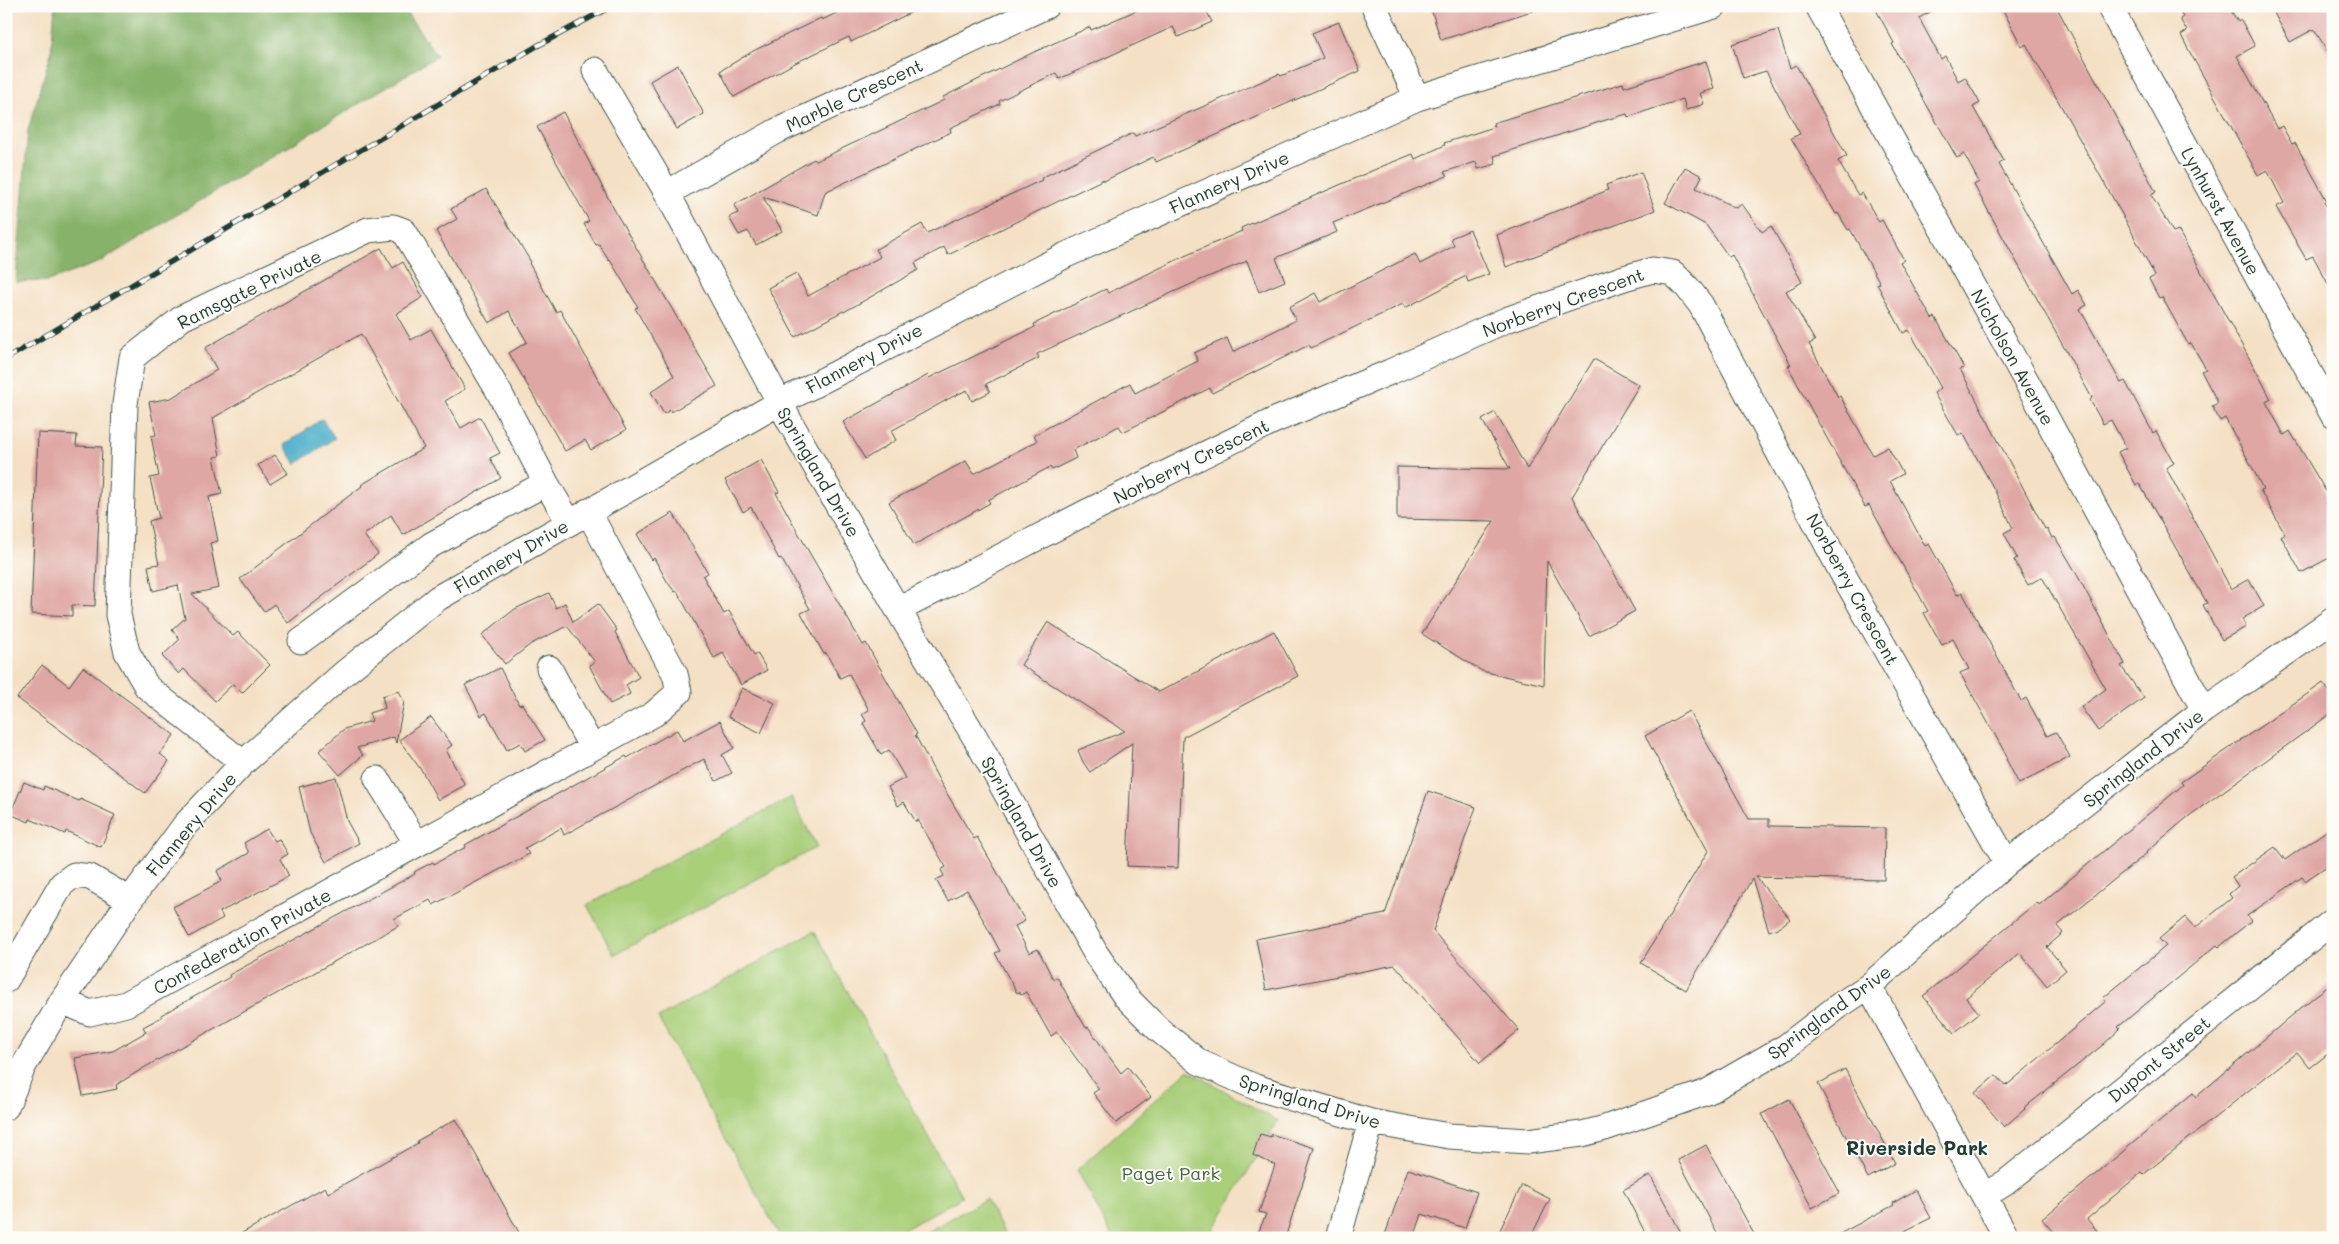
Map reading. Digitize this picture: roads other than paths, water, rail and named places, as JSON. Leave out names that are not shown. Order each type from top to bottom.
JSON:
[{"type":"street","name":"Marble Crescent","points":[[667,193],[777,131],[1046,6]]},
{"type":"street","points":[[1374,6],[1417,98]]},
{"type":"street","name":"Flannery Drive","points":[[6,1106],[23,1067],[62,1001],[130,900],[186,825],[243,763],[343,674],[438,598],[779,402],[1066,255],[1417,98],[1714,6]]},
{"type":"street","name":"Nicholson Avenue","points":[[1818,6],[2034,395],[2204,710]]},
{"type":"street","name":"Lynhurst Avenue","points":[[2109,6],[2333,415]]},
{"type":"street","name":"Springland Drive","points":[[595,70],[667,193],[779,402],[898,610],[976,739],[1096,954],[1125,996],[1158,1029],[1199,1062],[1255,1087],[1371,1122],[1449,1136],[1528,1141],[1582,1134],[1605,1128],[1707,1092],[1787,1046],[1840,1005],[1869,986],[2007,863],[2204,710],[2333,620]]},
{"type":"street","name":"Ramsgate Private","points":[[243,763],[147,687],[127,652],[118,615],[125,404],[132,358],[182,318],[368,230],[394,227],[404,231],[499,392],[546,483],[579,516]]},
{"type":"street","name":"Norberry Crescent","points":[[898,610],[1084,514],[1273,421],[1390,372],[1506,320],[1624,278],[1653,270],[1673,273],[1701,305],[1840,570],[2007,863]]},
{"type":"street","points":[[301,641],[432,545],[546,483]]},
{"type":"street","name":"Confederation Private","points":[[62,1001],[90,1013],[126,1004],[654,714],[679,692],[675,674],[579,516]]},
{"type":"street","points":[[549,668],[592,748]]},
{"type":"street","points":[[377,779],[417,844]]},
{"type":"street","points":[[6,980],[62,884],[74,875],[90,876],[130,900]]},
{"type":"street","name":"Dupont Street","points":[[1984,1196],[2005,1183],[2333,921]]},
{"type":"street","points":[[1869,986],[2007,1238]]},
{"type":"street","points":[[1338,1238],[1371,1122]]},
{"type":"water","points":[[322,419],[335,438],[296,464],[284,445]]},
{"type":"railway","points":[[6,359],[537,46],[612,6]]},
{"type":"district","name":"Riverside Park","points":[[1917,1147]]},
{"type":"park label","name":"Paget Park","points":[[1171,1173]]}]
